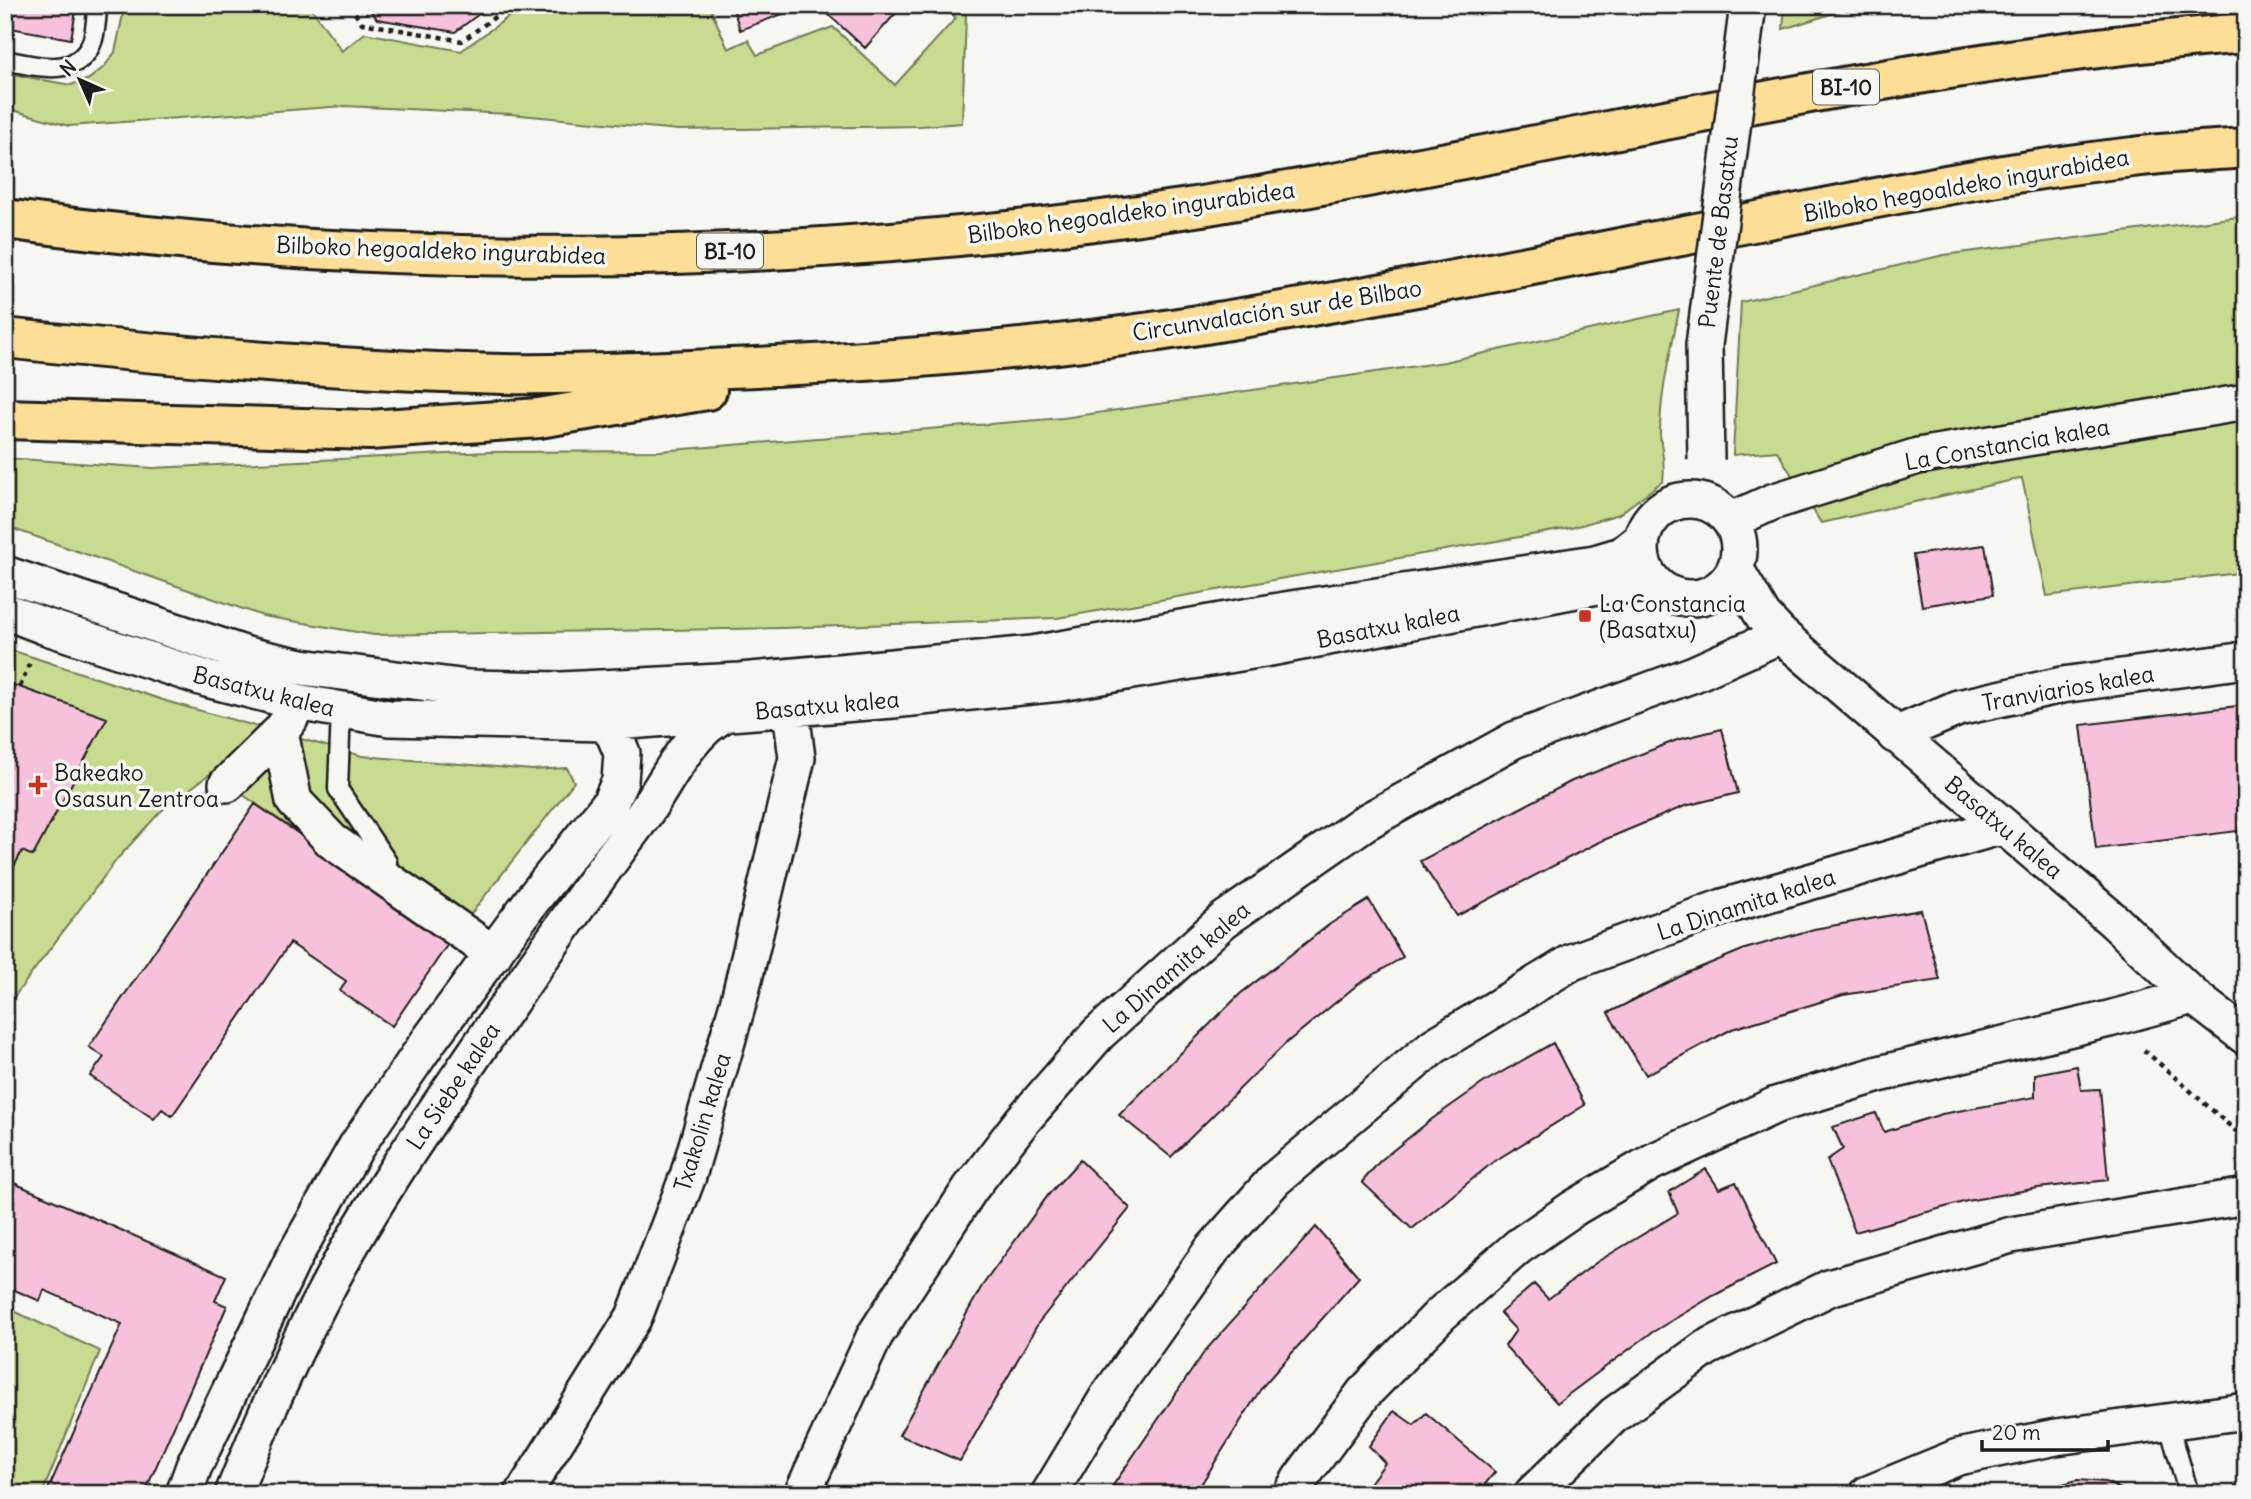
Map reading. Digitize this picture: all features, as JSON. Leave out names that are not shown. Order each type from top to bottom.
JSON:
[{"type":"highway","name":"Bilboko hegoaldeko ingurabidea","points":[[5,219],[175,239],[335,250],[509,257],[855,246],[1184,209],[1450,162],[1805,94],[2039,55],[2151,40],[2246,33]]},
{"type":"highway","name":"Bilboko hegoaldeko ingurabidea","points":[[1687,235],[2025,172],[2135,156],[2246,148]]},
{"type":"highway","name":"Circunvalación sur de Bilbao","points":[[863,363],[1016,348],[1201,325],[1469,278],[1687,235]]},
{"type":"highway","points":[[5,338],[163,356],[328,367],[493,373],[617,373],[863,363]]},
{"type":"highway","points":[[5,419],[370,430],[539,418],[863,363]]},
{"type":"street","name":"Puente de Basatxu","points":[[1696,500],[1706,460],[1704,345],[1748,5]]},
{"type":"street","name":"La Constancia kalea","points":[[1730,521],[1772,502],[1918,456],[2246,402]]},
{"type":"street","points":[[1696,500],[1721,511],[1730,521],[1737,536],[1738,551],[1735,568],[1730,578],[1721,586],[1701,597],[1677,597],[1655,585],[1646,572],[1641,556],[1641,540],[1646,526],[1655,514],[1667,505],[1696,500]]},
{"type":"street","name":"Basatxu kalea","points":[[5,574],[247,655],[302,667],[468,688],[561,691],[668,685],[1032,654],[1286,610],[1595,563],[1622,555],[1641,540]]},
{"type":"street","name":"Basatxu kalea","points":[[1735,568],[1772,625],[2114,921],[2193,996],[2246,1037]]},
{"type":"street","name":"Basatxu kalea","points":[[5,611],[207,679],[297,702],[389,719],[604,723],[700,732],[893,700],[1060,683],[1270,648],[1597,586],[1655,585]]},
{"type":"street","name":"Basatxu kalea","points":[[1701,597],[1772,625]]},
{"type":"street","name":"La Dinamita kalea","points":[[802,1494],[875,1335],[970,1189],[1022,1121],[1098,1034],[1224,920],[1364,823],[1514,740],[1694,674],[1772,625]]},
{"type":"street","name":"Tranviarios kalea","points":[[1895,734],[1958,708],[2062,685],[2246,660]]},
{"type":"street","points":[[604,723],[614,734],[622,753],[632,765],[646,770],[659,768],[700,732],[696,702],[687,692],[668,685]]},
{"type":"street","name":"Txakolin kalea","points":[[523,1494],[634,1317],[688,1175],[739,1000],[797,758],[792,719]]},
{"type":"street","points":[[227,784],[287,724],[294,801],[332,841],[494,954]]},
{"type":"street","name":"La Siebe kalea","points":[[233,1494],[297,1349],[327,1289],[400,1163],[700,732]]},
{"type":"street","name":"La Siebe kalea","points":[[184,1494],[194,1466],[294,1257],[349,1160],[430,1039],[533,900],[610,803],[620,781],[622,753]]},
{"type":"street","name":"La Dinamita kalea","points":[[1049,1494],[1107,1398],[1212,1250],[1275,1179],[1434,1046],[1572,962],[1723,907],[2002,826]]},
{"type":"street","points":[[1291,1494],[1364,1393],[1441,1314],[1519,1245],[1574,1208],[1652,1162],[1788,1101],[1879,1074],[2193,996]]},
{"type":"street","points":[[1532,1494],[1614,1415],[1706,1348],[1829,1289],[2011,1235],[2246,1196]]},
{"type":"street","points":[[1868,1494],[1958,1457],[2056,1437],[2246,1411]]},
{"type":"lane","points":[[5,60],[51,69],[69,65],[82,55],[93,41],[98,5]]},
{"type":"lane","points":[[341,710],[338,789],[387,862]]},
{"type":"lane","points":[[2168,1422],[2189,1494]]},
{"type":"path","points":[[349,5],[362,23],[462,41],[511,5]]},
{"type":"path","points":[[2109,1018],[2246,1140]]},
{"type":"green space","points":[[125,5],[311,5],[342,51],[365,33],[461,51],[525,5],[709,5],[728,49],[748,40],[757,55],[833,27],[895,85],[956,18],[939,5],[963,5],[966,16],[962,123],[678,130],[510,114],[345,106],[69,126],[5,108],[5,73],[71,85],[89,79],[104,67],[115,52]]},
{"type":"green space","points":[[1785,5],[1860,5],[1783,29]]},
{"type":"green space","points":[[2246,216],[2246,572],[2047,596],[2022,478],[1821,523],[1777,451],[1733,455],[1741,302],[1944,255]]},
{"type":"green space","points":[[1679,310],[1662,402],[1660,433],[1664,462],[1663,481],[1619,514],[1571,528],[1057,618],[783,628],[374,635],[263,616],[5,526],[5,458],[153,468],[489,452],[660,451],[1063,418],[1444,362]]},
{"type":"green space","points":[[5,648],[169,702],[362,756],[532,770],[567,768],[574,782],[452,938],[211,773],[160,812],[118,858],[5,1009]]},
{"type":"green space","points":[[5,1307],[100,1351],[42,1494],[5,1494]]},
{"type":"building","points":[[5,5],[77,5],[71,39],[5,27]]},
{"type":"building","points":[[367,5],[491,5],[455,32],[377,19]]},
{"type":"building","points":[[732,5],[806,5],[740,30]]},
{"type":"building","points":[[818,5],[903,5],[865,48]]},
{"type":"building","points":[[1985,545],[1993,595],[1922,606],[1913,555]]},
{"type":"building","name":"Bakeako Osasun Zentroa","points":[[5,682],[107,718],[33,856],[22,851],[5,884]]},
{"type":"building","points":[[2246,705],[2246,780],[2243,780],[2246,830],[2096,849],[2081,725]]},
{"type":"building","points":[[1722,729],[1738,793],[1685,806],[1599,842],[1457,916],[1420,861],[1572,781],[1677,740]]},
{"type":"building","points":[[255,804],[452,938],[392,1026],[340,991],[346,981],[290,943],[172,1116],[162,1109],[154,1119],[90,1076],[104,1057],[89,1047]]},
{"type":"building","points":[[1369,900],[1403,957],[1357,985],[1285,1044],[1171,1157],[1119,1115],[1240,994],[1330,924]]},
{"type":"building","points":[[1921,910],[1940,980],[1843,995],[1732,1029],[1646,1075],[1608,1013],[1687,973],[1745,949],[1814,929]]},
{"type":"building","points":[[1553,1043],[1585,1105],[1493,1162],[1412,1229],[1362,1182],[1380,1161],[1432,1119],[1486,1081]]},
{"type":"building","points":[[2077,1066],[2081,1090],[2100,1089],[2108,1180],[2038,1188],[1967,1201],[1855,1232],[1827,1160],[1843,1149],[1833,1127],[1876,1113],[1884,1132],[1942,1114],[2035,1097],[2035,1074]]},
{"type":"building","points":[[1080,1160],[1130,1208],[1039,1322],[960,1461],[899,1435],[982,1286],[1049,1194]]},
{"type":"building","points":[[1706,1169],[1719,1189],[1736,1182],[1776,1264],[1713,1296],[1651,1333],[1557,1403],[1505,1346],[1516,1330],[1500,1313],[1534,1284],[1548,1299],[1597,1262],[1678,1213],[1669,1192]]},
{"type":"building","points":[[7,1180],[226,1276],[215,1301],[227,1306],[144,1494],[46,1494],[122,1324],[44,1290],[40,1301],[5,1286]]},
{"type":"building","points":[[1316,1227],[1359,1277],[1262,1387],[1195,1494],[1125,1494],[1112,1487],[1205,1351]]},
{"type":"building","points":[[1394,1411],[1414,1425],[1426,1413],[1495,1472],[1477,1494],[1362,1494],[1385,1463],[1369,1446]]},
{"type":"building","points":[[2077,1480],[2105,1482],[2132,1494],[2042,1494],[2049,1488]]},
{"type":"place","name":"La Constancia (Basatxu)","points":[[1585,616]]},
{"type":"place","name":"Bakeako Osasun Zentroa","points":[[38,785]]}]
